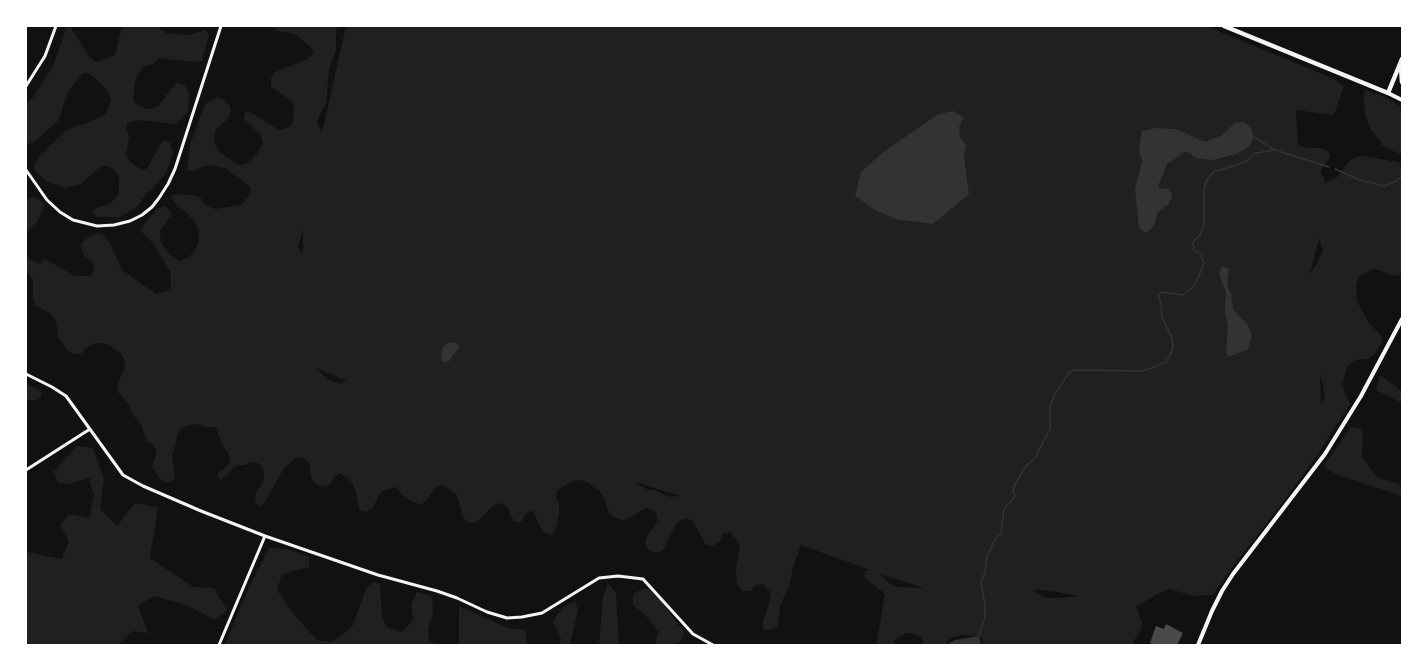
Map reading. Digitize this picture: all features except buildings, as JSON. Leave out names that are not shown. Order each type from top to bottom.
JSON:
[{"type":"main road","points":[[1224,26],[1402,100]]},
{"type":"main road","points":[[1388,93],[1402,61]]},
{"type":"main road","points":[[1402,61],[1402,82]]},
{"type":"main road","points":[[1198,645],[1212,610],[1226,585],[1325,454],[1361,396],[1402,319]]},
{"type":"street","points":[[26,86],[45,56],[56,26]]},
{"type":"street","points":[[26,170],[47,200],[60,212],[73,220],[97,226],[115,225],[130,221],[142,215],[152,207],[168,184],[221,26]]},
{"type":"street","points":[[26,374],[52,386],[66,396],[124,475],[143,486],[265,536],[378,575],[437,591],[457,598],[487,612],[507,618],[542,613],[598,578],[618,576],[643,579],[693,634],[713,645]]},
{"type":"street","points":[[26,470],[90,429]]},
{"type":"street","points":[[219,645],[265,536]]},
{"type":"shaded area","points":[[67,26],[70,26],[90,58],[97,62],[115,55],[122,26],[157,26],[166,33],[190,35],[205,30],[209,35],[202,61],[193,62],[159,58],[153,64],[145,66],[138,74],[135,82],[133,99],[135,103],[143,108],[151,109],[158,106],[175,84],[179,83],[186,86],[189,93],[188,112],[176,124],[140,120],[127,123],[126,130],[129,137],[126,155],[130,162],[137,167],[143,170],[147,168],[163,140],[170,142],[173,153],[166,173],[147,193],[137,207],[120,217],[98,217],[93,212],[96,208],[111,203],[119,193],[119,177],[115,170],[108,166],[100,167],[81,184],[66,188],[47,182],[34,170],[34,166],[40,155],[65,132],[75,126],[88,123],[106,114],[111,99],[106,89],[94,77],[87,73],[83,73],[68,92],[58,121],[33,143],[26,144],[26,103],[32,99],[53,66]]},
{"type":"shaded area","points":[[270,26],[338,26],[336,31],[336,50],[329,69],[326,104],[317,122],[322,133],[346,26],[1206,26],[1332,78],[1344,86],[1334,115],[1296,110],[1298,145],[1307,148],[1322,148],[1329,152],[1329,159],[1321,170],[1321,174],[1325,179],[1324,183],[1337,177],[1351,159],[1363,156],[1402,163],[1402,276],[1390,275],[1379,270],[1372,269],[1359,277],[1356,285],[1357,301],[1369,323],[1383,338],[1382,342],[1374,355],[1367,359],[1356,360],[1347,367],[1342,386],[1350,404],[1316,457],[1283,502],[1234,565],[1213,595],[1193,596],[1170,589],[1159,593],[1136,607],[1142,622],[1141,630],[1132,644],[983,645],[982,638],[979,636],[960,635],[949,639],[946,645],[924,645],[922,637],[906,633],[895,640],[892,645],[876,645],[885,594],[865,578],[865,571],[870,570],[801,545],[793,567],[790,584],[780,606],[778,627],[771,630],[763,629],[763,621],[771,598],[769,590],[763,584],[755,585],[751,591],[743,591],[737,585],[736,569],[740,545],[731,532],[723,533],[720,541],[713,546],[705,544],[693,521],[685,518],[678,522],[664,548],[658,553],[650,551],[645,544],[647,536],[657,522],[657,515],[652,509],[645,508],[632,517],[624,520],[616,518],[609,513],[604,498],[600,492],[587,482],[579,480],[571,482],[557,490],[556,497],[559,504],[559,513],[556,529],[552,535],[543,532],[532,510],[525,514],[523,521],[515,522],[510,515],[508,507],[501,503],[493,506],[477,522],[469,523],[463,518],[457,495],[443,485],[435,487],[427,500],[421,505],[406,499],[396,487],[385,490],[379,494],[373,508],[366,512],[359,510],[353,484],[347,478],[340,473],[334,477],[330,484],[323,487],[316,484],[311,478],[309,463],[303,457],[295,458],[284,468],[265,502],[259,507],[255,501],[256,493],[264,480],[264,472],[260,464],[252,462],[245,465],[237,465],[220,481],[217,474],[230,464],[229,455],[221,442],[216,427],[206,427],[198,424],[183,427],[178,433],[172,456],[175,479],[168,483],[161,480],[152,467],[157,452],[153,445],[147,441],[141,425],[131,412],[129,405],[118,392],[117,385],[124,370],[125,361],[121,354],[109,345],[101,343],[93,344],[86,348],[81,354],[74,354],[67,350],[58,337],[56,321],[50,313],[35,305],[33,297],[33,280],[26,271],[26,257],[39,264],[45,259],[75,276],[91,275],[94,269],[94,264],[84,256],[81,244],[87,238],[98,233],[102,234],[110,243],[122,270],[156,294],[168,291],[171,286],[171,273],[153,243],[141,231],[144,224],[158,208],[165,206],[170,211],[171,215],[160,231],[161,243],[170,254],[180,261],[188,258],[194,252],[198,244],[199,231],[194,220],[175,203],[171,196],[180,194],[197,196],[200,197],[204,204],[215,209],[241,205],[249,196],[250,188],[248,185],[225,168],[209,165],[201,167],[194,172],[187,170],[190,145],[205,104],[218,97],[225,100],[231,108],[228,119],[215,130],[214,142],[220,153],[237,164],[242,165],[249,162],[256,155],[263,144],[261,136],[244,119],[246,112],[250,112],[279,130],[290,127],[294,110],[292,101],[271,86],[271,78],[275,72],[308,59],[313,53],[313,49],[295,34],[279,31]],"holes":[[[303,230],[303,254],[298,247]],[[1319,238],[1323,250],[1317,264],[1310,274]],[[316,368],[347,381],[340,384],[327,379]],[[1320,373],[1325,397],[1324,401],[1321,402]],[[632,481],[680,496],[669,497],[655,490],[648,490]],[[880,574],[924,588],[897,587],[889,583]],[[1032,590],[1044,590],[1079,596],[1046,598]]]},
{"type":"shaded area","points":[[1365,90],[1385,97],[1402,107],[1402,155],[1384,147],[1370,128],[1365,114]]},
{"type":"shaded area","points":[[953,111],[964,118],[959,127],[960,138],[966,144],[964,156],[969,194],[933,224],[895,219],[875,210],[855,196],[861,172],[885,151],[937,115]]},
{"type":"shaded area","points":[[1236,122],[1244,122],[1251,128],[1254,137],[1250,146],[1236,154],[1213,160],[1196,158],[1186,151],[1167,164],[1158,186],[1161,189],[1169,188],[1172,195],[1169,204],[1158,212],[1153,227],[1146,233],[1139,228],[1135,189],[1142,161],[1139,150],[1142,131],[1155,128],[1176,129],[1205,142],[1221,136]]},
{"type":"shaded area","points":[[30,197],[37,198],[44,203],[44,207],[37,222],[26,233],[26,202]]},
{"type":"shaded area","points":[[1222,266],[1229,269],[1227,284],[1231,294],[1233,309],[1247,324],[1252,335],[1248,349],[1228,357],[1226,353],[1228,328],[1225,312],[1226,292],[1219,274]]},
{"type":"shaded area","points":[[451,342],[457,343],[459,347],[449,361],[443,362],[441,358],[442,349],[445,345]]},
{"type":"shaded area","points":[[1380,375],[1402,391],[1402,403],[1376,390]]},
{"type":"shaded area","points":[[26,383],[40,391],[42,395],[40,398],[36,400],[26,400]]},
{"type":"shaded area","points":[[1351,427],[1363,429],[1362,457],[1377,477],[1402,485],[1402,496],[1335,474],[1324,466]]},
{"type":"shaded area","points":[[77,446],[93,448],[104,479],[100,509],[117,526],[135,503],[158,507],[150,558],[193,587],[214,588],[227,610],[215,620],[186,605],[154,596],[138,606],[148,633],[133,631],[118,645],[26,645],[26,552],[62,559],[69,541],[60,525],[69,514],[89,518],[94,496],[89,478],[68,484],[58,483],[54,471]]},
{"type":"shaded area","points":[[269,548],[286,549],[309,557],[309,567],[282,574],[277,590],[296,617],[317,640],[332,642],[352,627],[366,589],[372,582],[380,584],[382,618],[387,627],[402,632],[413,620],[411,604],[417,592],[432,596],[433,613],[428,629],[429,641],[439,645],[225,645],[245,596]]},
{"type":"shaded area","points":[[608,583],[616,593],[619,645],[599,645],[603,597]]},
{"type":"shaded area","points":[[645,588],[655,593],[684,632],[682,640],[674,645],[655,645],[658,632],[647,617],[633,605],[633,594]]},
{"type":"shaded area","points":[[575,601],[578,610],[570,645],[558,645],[561,639],[553,621],[563,607]]},
{"type":"shaded area","points":[[459,606],[508,628],[525,630],[527,645],[456,645],[459,643]]},
{"type":"shaded area","points":[[979,636],[981,645],[949,645],[949,643],[955,640]]},
{"type":"waterway","points":[[1254,137],[1275,150],[1329,167]]},
{"type":"waterway","points":[[979,636],[985,617],[985,605],[981,583],[985,572],[987,556],[996,538],[1001,534],[1004,509],[1015,496],[1013,491],[1014,486],[1025,467],[1035,458],[1050,429],[1050,406],[1056,392],[1069,373],[1074,370],[1141,371],[1165,362],[1170,356],[1173,347],[1172,338],[1162,317],[1161,304],[1158,295],[1163,292],[1183,295],[1193,287],[1199,276],[1204,263],[1200,254],[1194,250],[1193,242],[1200,235],[1204,224],[1204,189],[1208,178],[1214,172],[1245,162],[1256,153],[1275,150]]},
{"type":"waterway","points":[[1335,169],[1360,180],[1384,186],[1396,181],[1402,176]]}]
